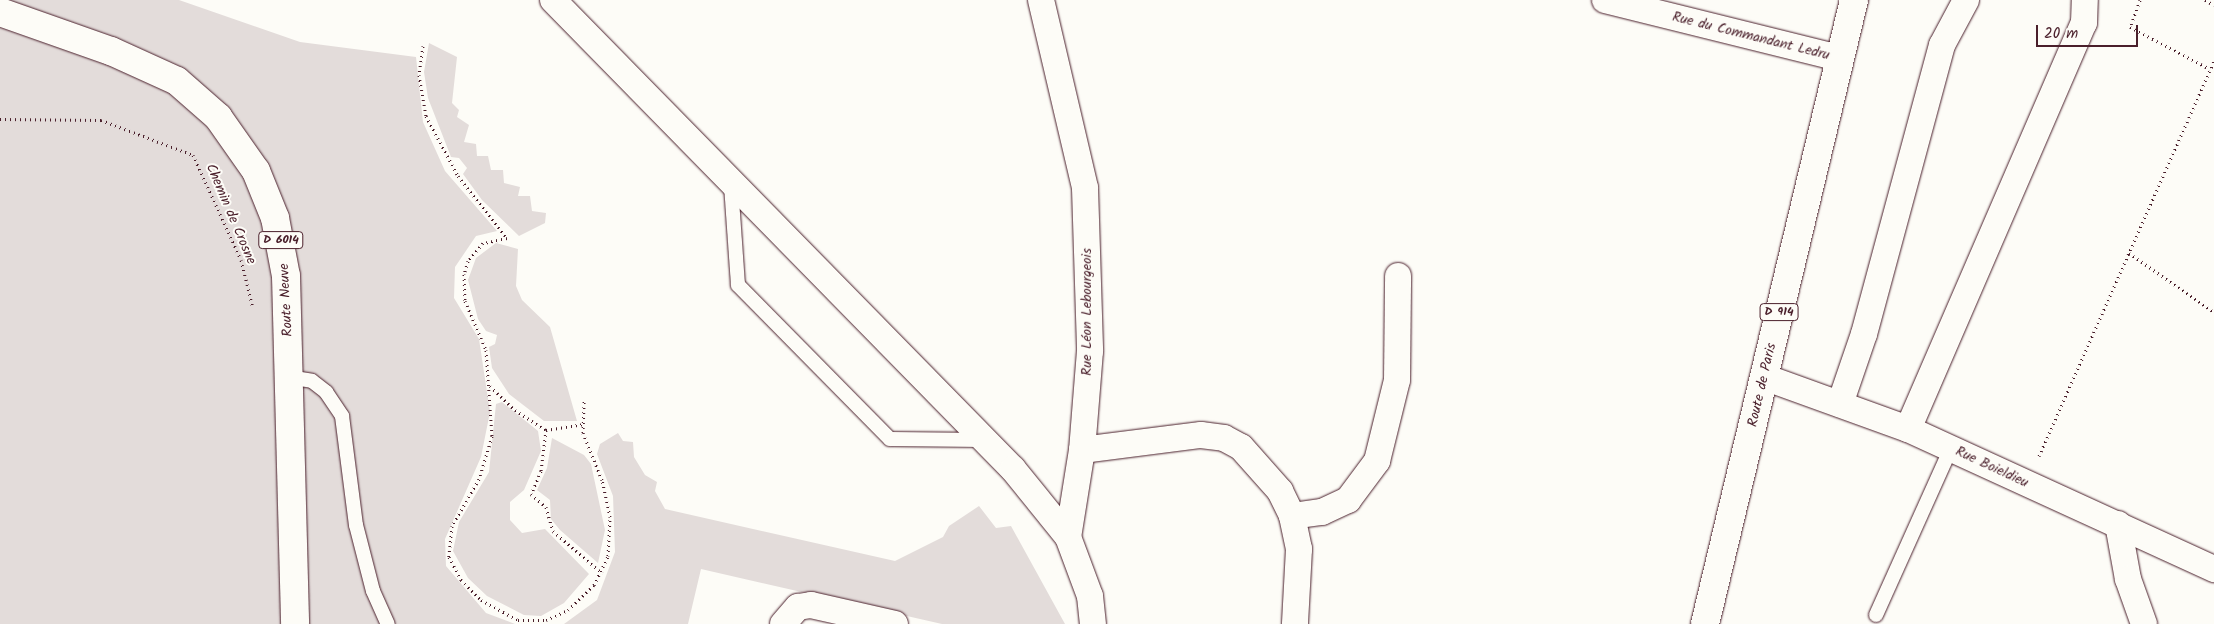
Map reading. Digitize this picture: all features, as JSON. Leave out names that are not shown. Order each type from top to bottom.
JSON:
[{"type":"main road","name":"Route de Paris","points":[[1705,624],[1854,0]]},
{"type":"main road","name":"Route Neuve","points":[[0,12],[160,72],[193,94],[231,133],[270,201],[281,241],[288,377],[295,624]]},
{"type":"street","points":[[553,0],[985,440],[1048,507],[1068,537]]},
{"type":"street","name":"Rue Léon Lebourgeois","points":[[1041,0],[1084,188],[1090,351],[1082,450],[1068,537],[1090,596],[1093,624]]},
{"type":"street","name":"Rue du Commandant Ledru","points":[[1605,0],[1840,58]]},
{"type":"street","points":[[1840,404],[1864,334],[1942,45],[1966,0]]},
{"type":"street","points":[[1908,428],[2084,23],[2085,0]]},
{"type":"street","points":[[1292,516],[1322,512],[1348,500],[1377,461],[1397,380],[1398,276]]},
{"type":"street","name":"Rue Boieldieu","points":[[1764,378],[1908,428],[2214,569]]},
{"type":"street","points":[[1082,450],[1201,435],[1224,438],[1260,465],[1292,516],[1299,550],[1295,624]]},
{"type":"street","points":[[2118,524],[2128,579],[2144,624]]},
{"type":"street","points":[[783,624],[798,607],[811,605],[895,624]]},
{"type":"lane","points":[[731,181],[738,285],[890,439],[985,440]]},
{"type":"lane","points":[[288,377],[312,381],[326,392],[342,416],[356,525],[373,591],[388,624]]},
{"type":"lane","points":[[1876,614],[1951,448]]},
{"type":"path","points":[[2140,0],[2130,27],[2210,69]]},
{"type":"path","points":[[2205,0],[2214,5]]},
{"type":"path","points":[[423,46],[419,75],[430,124],[458,176],[507,238],[483,243],[468,261],[464,274],[465,301],[482,337],[490,385],[492,436],[479,479],[452,526],[449,547],[453,568],[481,600],[532,622],[568,610],[602,573],[608,556],[610,517],[583,424],[584,400]]},
{"type":"path","points":[[2027,483],[2214,61]]},
{"type":"path","name":"Chemin de Crosne","points":[[0,119],[101,120],[193,155],[241,260],[255,318]]},
{"type":"path","points":[[2129,253],[2214,312]]},
{"type":"path","points":[[490,385],[515,410],[546,430],[583,424]]},
{"type":"path","points":[[546,430],[541,471],[531,494],[546,507],[553,531],[602,573]]},
{"type":"shaded area","points":[[0,0],[179,0],[300,42],[416,57],[423,122],[445,171],[497,231],[476,236],[455,267],[454,298],[479,339],[490,412],[481,457],[445,539],[446,566],[486,613],[515,624],[0,624]]},
{"type":"shaded area","points":[[429,43],[457,57],[452,103],[459,110],[457,117],[469,125],[464,142],[476,144],[477,156],[488,156],[491,170],[503,170],[504,183],[520,187],[518,196],[530,196],[532,211],[546,213],[545,223],[519,236],[482,200],[463,174],[467,168],[459,158],[451,157],[428,98],[424,72]]},
{"type":"shaded area","points":[[496,243],[518,249],[516,286],[522,300],[550,327],[577,421],[544,421],[509,394],[492,368],[489,347],[495,344],[497,335],[486,331],[478,319],[468,280],[476,258]]},
{"type":"shaded area","points":[[502,402],[538,431],[541,451],[524,490],[510,502],[510,520],[522,533],[545,529],[589,574],[564,603],[541,616],[524,615],[487,596],[468,578],[453,551],[459,522],[489,472],[496,404]]},
{"type":"shaded area","points":[[618,433],[623,441],[633,442],[634,457],[645,475],[657,482],[655,491],[665,509],[895,561],[943,537],[949,526],[979,506],[996,528],[1011,526],[1065,624],[942,624],[701,569],[688,624],[564,624],[597,600],[615,552],[613,496],[597,454],[600,444]]},
{"type":"shaded area","points":[[552,438],[584,455],[591,464],[605,530],[598,563],[560,530],[551,519],[550,500],[537,490],[547,468]]}]
